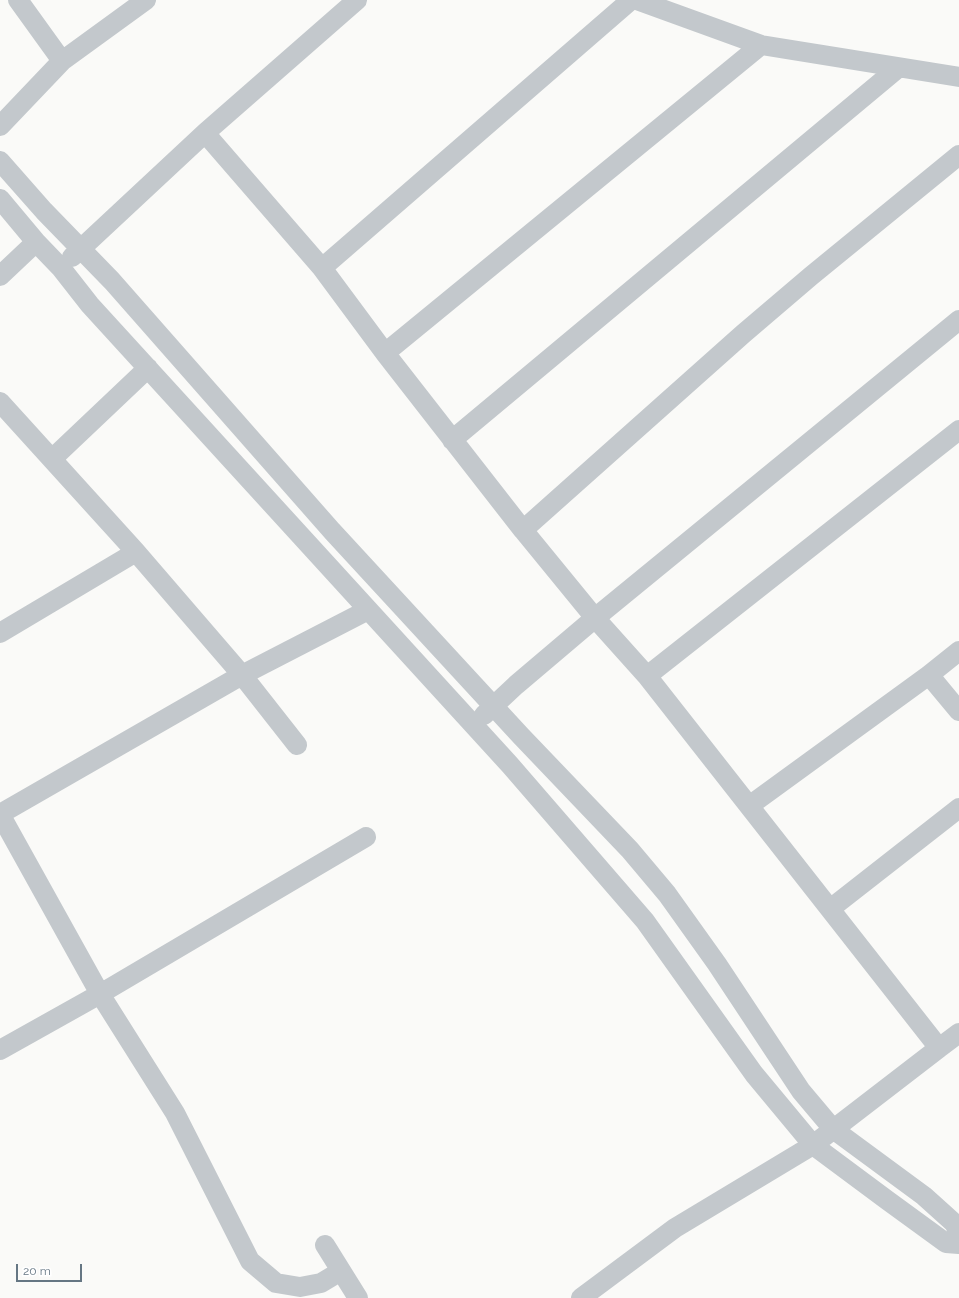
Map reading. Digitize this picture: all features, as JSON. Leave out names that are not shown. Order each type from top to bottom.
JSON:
[{"type":"street","points":[[18,0],[62,61]]},
{"type":"street","points":[[0,126],[62,61],[146,0]]},
{"type":"street","points":[[61,268],[205,133],[357,0]]},
{"type":"street","points":[[322,268],[631,0]]},
{"type":"street","points":[[637,0],[761,45],[959,78]]},
{"type":"street","points":[[385,353],[761,45]]},
{"type":"street","points":[[452,440],[898,68]]},
{"type":"street","points":[[205,133],[322,268],[385,353],[523,530],[595,618],[647,676],[939,1048]]},
{"type":"street","points":[[523,530],[748,329],[959,155]]},
{"type":"street","points":[[0,162],[44,211],[112,281],[332,531],[493,706],[630,850],[667,894],[717,964],[801,1091],[833,1129],[924,1196],[954,1223],[959,1233]]},
{"type":"street","points":[[0,199],[36,242],[61,268],[90,305],[473,725],[645,921],[754,1074],[813,1144],[946,1243],[959,1244]]},
{"type":"street","points":[[0,276],[36,242]]},
{"type":"street","points":[[473,725],[516,685],[595,618],[959,320]]},
{"type":"street","points":[[52,459],[148,368]]},
{"type":"street","points":[[0,402],[136,552],[242,675],[297,745]]},
{"type":"street","points":[[647,676],[959,430]]},
{"type":"street","points":[[0,633],[136,552]]},
{"type":"street","points":[[341,1271],[321,1283],[300,1287],[276,1283],[250,1261],[175,1113],[100,994],[0,814],[242,675],[368,610]]},
{"type":"street","points":[[749,806],[929,675],[959,651]]},
{"type":"street","points":[[929,675],[959,710]]},
{"type":"street","points":[[830,909],[959,808]]},
{"type":"street","points":[[0,1050],[100,994],[366,837]]},
{"type":"street","points":[[581,1298],[675,1228],[813,1144],[959,1033]]},
{"type":"street","points":[[324,1245],[358,1298]]}]
